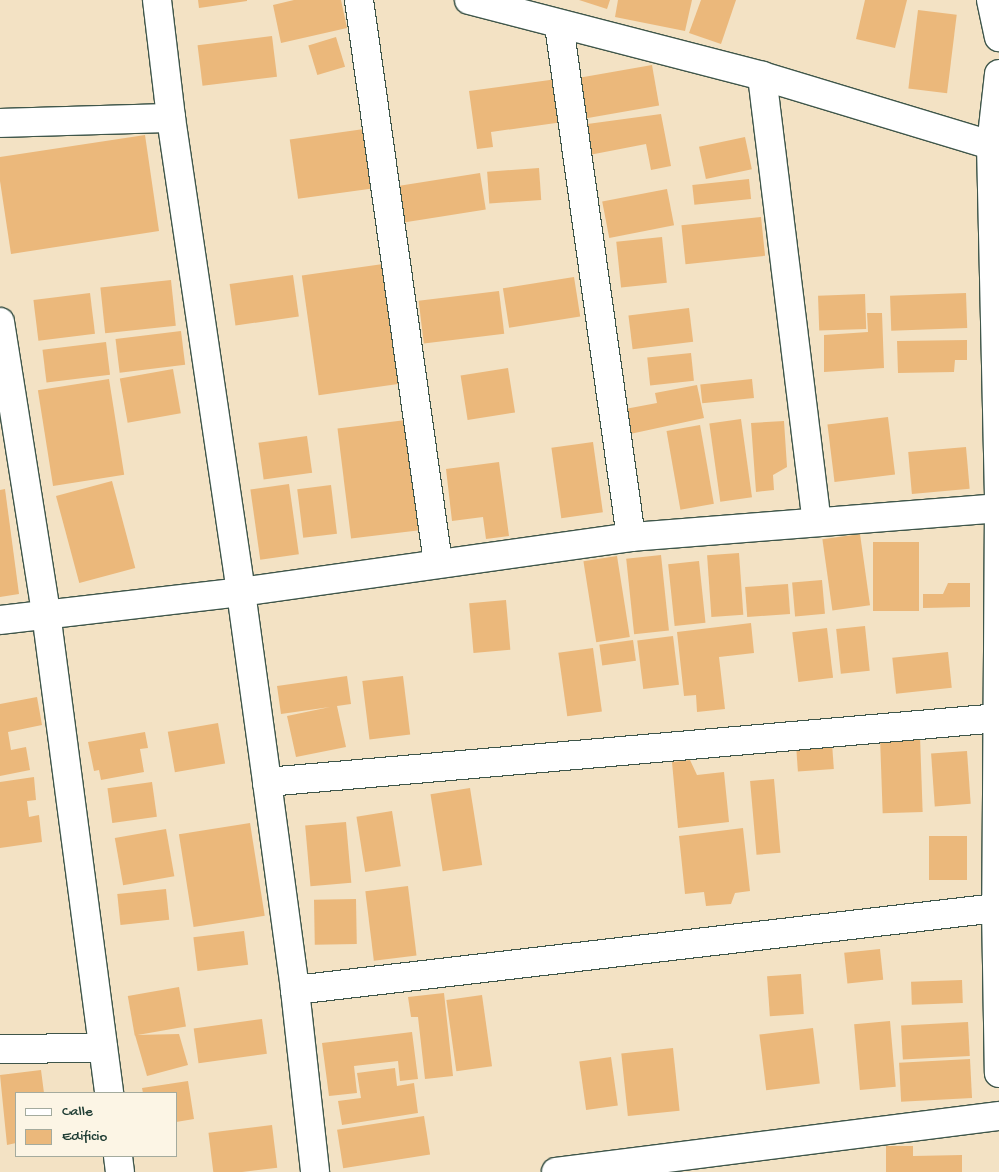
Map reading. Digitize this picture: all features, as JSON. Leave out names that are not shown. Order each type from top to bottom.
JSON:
[{"type":"street","points":[[157,0],[171,118],[267,782],[295,990],[315,1172]]},
{"type":"street","points":[[359,0],[438,563]]},
{"type":"street","points":[[469,0],[559,25],[762,76],[991,145]]},
{"type":"street","points":[[991,0],[999,37]]},
{"type":"street","points":[[559,25],[631,537]]},
{"type":"street","points":[[999,74],[991,145],[998,508],[996,908],[999,1073]]},
{"type":"street","points":[[762,76],[817,522]]},
{"type":"street","points":[[0,123],[171,118]]},
{"type":"street","points":[[0,322],[46,613],[110,1092]]},
{"type":"street","points":[[0,620],[46,613],[241,592],[631,537],[998,508]]},
{"type":"street","points":[[267,782],[998,718]]},
{"type":"street","points":[[295,990],[996,908]]},
{"type":"street","points":[[0,1049],[103,1048]]},
{"type":"street","points":[[556,1172],[999,1116]]},
{"type":"street","points":[[118,1157],[120,1172]]},
{"type":"building","points":[[198,0],[247,0],[247,1],[199,8]]},
{"type":"building","points":[[294,0],[341,0],[347,28],[281,43],[273,5]]},
{"type":"building","points":[[579,0],[610,0],[607,9]]},
{"type":"building","points":[[618,0],[692,0],[685,31],[615,17]]},
{"type":"building","points":[[701,0],[736,0],[721,44],[689,33]]},
{"type":"building","points":[[865,0],[907,0],[895,48],[856,39]]},
{"type":"building","points":[[918,10],[957,15],[947,93],[908,88]]},
{"type":"building","points":[[272,36],[277,77],[203,86],[198,45]]},
{"type":"building","points":[[336,37],[345,67],[317,75],[308,45]]},
{"type":"building","points":[[652,65],[659,105],[582,119],[575,79]]},
{"type":"building","points":[[557,79],[563,122],[491,132],[493,147],[477,149],[469,91]]},
{"type":"building","points":[[661,114],[671,166],[651,170],[646,144],[584,156],[580,125]]},
{"type":"building","points":[[364,129],[372,188],[298,199],[290,139]]},
{"type":"building","points":[[145,135],[159,231],[11,254],[0,181],[0,157]]},
{"type":"building","points":[[745,137],[752,169],[706,179],[699,147]]},
{"type":"building","points":[[539,168],[541,200],[489,204],[487,172]]},
{"type":"building","points":[[480,173],[486,210],[404,223],[398,186]]},
{"type":"building","points":[[749,179],[751,199],[694,205],[692,185]]},
{"type":"building","points":[[667,189],[674,225],[609,238],[602,202]]},
{"type":"building","points":[[761,217],[765,256],[686,264],[681,225]]},
{"type":"building","points":[[662,237],[667,283],[621,288],[616,242]]},
{"type":"building","points":[[383,264],[400,384],[319,395],[302,275]]},
{"type":"building","points":[[293,275],[299,317],[235,325],[230,284]]},
{"type":"building","points":[[574,277],[580,317],[509,328],[503,288]]},
{"type":"building","points":[[171,280],[176,326],[105,333],[100,287]]},
{"type":"building","points":[[499,291],[504,334],[424,344],[419,301]]},
{"type":"building","points":[[90,293],[95,334],[38,341],[33,300]]},
{"type":"building","points":[[966,293],[967,328],[891,331],[890,296]]},
{"type":"building","points":[[865,294],[866,329],[819,331],[818,296]]},
{"type":"building","points":[[689,308],[693,342],[633,349],[628,315]]},
{"type":"building","points":[[867,313],[882,313],[884,368],[824,372],[824,335],[868,332]]},
{"type":"building","points":[[181,331],[185,365],[120,373],[115,339]]},
{"type":"building","points":[[967,340],[967,360],[955,360],[954,372],[898,373],[897,341]]},
{"type":"building","points":[[106,342],[110,375],[46,383],[42,350]]},
{"type":"building","points":[[691,353],[694,381],[650,385],[647,358]]},
{"type":"building","points":[[508,368],[515,412],[468,420],[461,376]]},
{"type":"building","points":[[173,369],[181,413],[128,423],[120,378]]},
{"type":"building","points":[[109,379],[124,475],[53,486],[38,390]]},
{"type":"building","points":[[752,379],[754,398],[702,403],[700,384]]},
{"type":"building","points":[[697,385],[704,418],[630,434],[625,409],[657,403],[655,393]]},
{"type":"building","points":[[888,417],[895,475],[835,482],[827,424]]},
{"type":"building","points":[[741,419],[752,497],[720,502],[709,423]]},
{"type":"building","points":[[406,420],[420,530],[351,539],[338,428]]},
{"type":"building","points":[[784,421],[787,467],[773,475],[774,490],[756,492],[751,423]]},
{"type":"building","points":[[700,425],[714,504],[680,510],[667,431]]},
{"type":"building","points":[[307,436],[312,473],[264,479],[258,443]]},
{"type":"building","points":[[593,442],[603,512],[561,518],[551,448]]},
{"type":"building","points":[[966,447],[970,489],[912,494],[908,452]]},
{"type":"building","points":[[499,462],[509,536],[486,539],[483,517],[452,521],[446,469]]},
{"type":"building","points":[[112,481],[135,568],[79,583],[56,496]]},
{"type":"building","points":[[289,484],[299,554],[260,560],[250,489]]},
{"type":"building","points":[[331,485],[337,534],[303,538],[297,489]]},
{"type":"building","points":[[5,489],[19,594],[0,597],[0,490]]},
{"type":"building","points":[[860,534],[870,605],[832,611],[822,539]]},
{"type":"building","points":[[873,542],[919,542],[919,611],[873,611]]},
{"type":"building","points":[[739,553],[743,615],[711,617],[707,555]]},
{"type":"building","points":[[661,555],[669,631],[634,634],[626,559]]},
{"type":"building","points":[[617,556],[630,637],[596,642],[583,561]]},
{"type":"building","points":[[699,561],[705,623],[675,626],[668,564]]},
{"type":"building","points":[[822,580],[825,614],[795,616],[792,583]]},
{"type":"building","points":[[948,583],[970,583],[970,607],[923,608],[923,594],[943,594]]},
{"type":"building","points":[[788,584],[790,614],[747,617],[745,587]]},
{"type":"building","points":[[506,600],[510,650],[473,653],[469,603]]},
{"type":"building","points":[[751,623],[754,653],[719,657],[725,709],[697,712],[696,695],[684,696],[677,632]]},
{"type":"building","points":[[865,626],[870,671],[841,674],[836,629]]},
{"type":"building","points":[[827,628],[833,678],[798,682],[792,632]]},
{"type":"building","points":[[673,636],[679,685],[643,689],[637,640]]},
{"type":"building","points":[[633,640],[636,661],[602,666],[599,645]]},
{"type":"building","points":[[593,648],[602,711],[567,716],[558,653]]},
{"type":"building","points":[[948,652],[952,688],[896,694],[892,658]]},
{"type":"building","points":[[347,676],[351,704],[337,706],[346,747],[296,757],[287,716],[330,707],[281,714],[277,686]]},
{"type":"building","points":[[403,676],[410,735],[369,740],[362,681]]},
{"type":"building","points":[[37,697],[42,725],[8,732],[11,750],[26,747],[30,770],[0,776],[0,704]]},
{"type":"building","points":[[218,723],[225,763],[175,772],[168,732]]},
{"type":"building","points":[[145,732],[148,748],[140,749],[144,772],[101,780],[99,770],[94,771],[88,742]]},
{"type":"building","points":[[920,736],[923,812],[883,813],[880,737]]},
{"type":"building","points":[[832,743],[834,769],[798,771],[796,746]]},
{"type":"building","points":[[967,751],[971,804],[935,806],[931,754]]},
{"type":"building","points":[[690,760],[697,775],[724,772],[729,822],[678,828],[672,762]]},
{"type":"building","points":[[34,777],[36,800],[27,801],[29,817],[39,815],[42,842],[0,848],[0,782]]},
{"type":"building","points":[[774,779],[780,853],[757,855],[750,781]]},
{"type":"building","points":[[152,782],[157,817],[112,823],[107,788]]},
{"type":"building","points":[[470,788],[482,865],[443,871],[430,794]]},
{"type":"building","points":[[392,811],[401,866],[365,872],[356,817]]},
{"type":"building","points":[[346,822],[351,883],[310,886],[305,826]]},
{"type":"building","points":[[250,823],[265,916],[194,927],[179,834]]},
{"type":"building","points":[[743,828],[750,891],[735,893],[731,904],[706,906],[704,892],[685,894],[679,836]]},
{"type":"building","points":[[166,829],[174,876],[123,885],[115,838]]},
{"type":"building","points":[[929,836],[967,836],[967,880],[929,880]]},
{"type":"building","points":[[408,886],[417,955],[374,961],[365,891]]},
{"type":"building","points":[[166,889],[169,920],[121,925],[117,894]]},
{"type":"building","points":[[356,899],[357,944],[315,945],[314,900]]},
{"type":"building","points":[[244,931],[248,965],[198,971],[193,937]]},
{"type":"building","points":[[880,949],[883,980],[847,984],[844,953]]},
{"type":"building","points":[[801,974],[804,1014],[770,1016],[767,976]]},
{"type":"building","points":[[962,980],[963,1003],[912,1005],[911,982]]},
{"type":"building","points":[[179,987],[186,1026],[135,1035],[128,996]]},
{"type":"building","points":[[444,993],[453,1076],[425,1079],[418,1017],[411,1017],[408,997]]},
{"type":"building","points":[[482,995],[492,1066],[456,1071],[446,1000]]},
{"type":"building","points":[[262,1019],[267,1054],[199,1063],[194,1029]]},
{"type":"building","points":[[890,1021],[896,1087],[860,1090],[854,1024]]},
{"type":"building","points":[[968,1022],[970,1056],[903,1059],[901,1026]]},
{"type":"building","points":[[813,1028],[820,1084],[766,1090],[759,1035]]},
{"type":"building","points":[[412,1032],[418,1079],[400,1081],[398,1061],[354,1066],[357,1093],[329,1096],[322,1043]]},
{"type":"building","points":[[179,1034],[188,1065],[147,1076],[135,1035]]},
{"type":"building","points":[[673,1048],[680,1111],[628,1116],[621,1053]]},
{"type":"building","points":[[611,1057],[618,1106],[586,1110],[579,1061]]},
{"type":"building","points":[[970,1059],[972,1098],[901,1102],[899,1063]]},
{"type":"building","points":[[395,1068],[397,1086],[414,1083],[418,1113],[342,1125],[338,1101],[361,1098],[357,1073]]},
{"type":"building","points":[[41,1070],[44,1092],[15,1092],[15,1143],[7,1145],[0,1075]]},
{"type":"building","points":[[188,1081],[194,1119],[178,1122],[178,1092],[143,1092],[142,1088]]},
{"type":"building","points":[[424,1116],[430,1155],[343,1168],[337,1130]]},
{"type":"building","points":[[272,1125],[277,1168],[242,1172],[213,1172],[208,1133]]},
{"type":"building","points":[[886,1146],[913,1146],[913,1156],[962,1155],[962,1172],[886,1172]]}]
